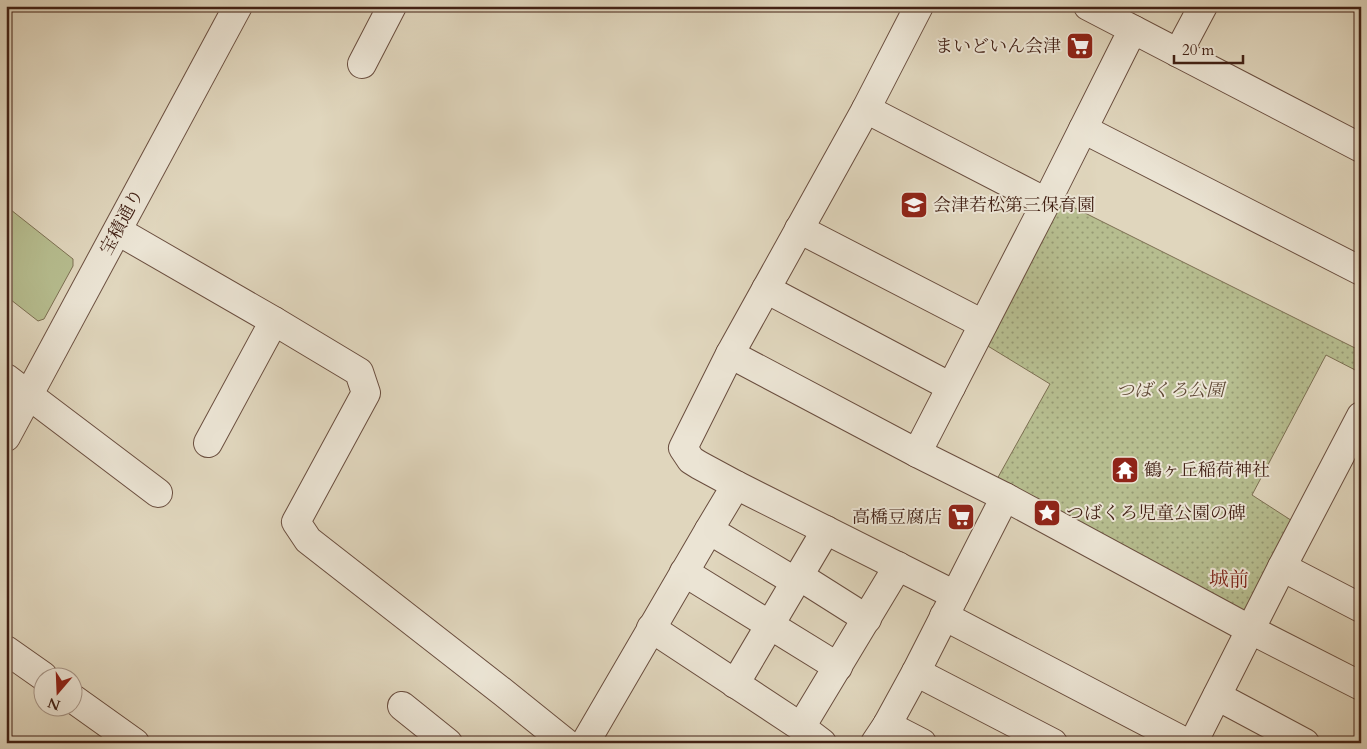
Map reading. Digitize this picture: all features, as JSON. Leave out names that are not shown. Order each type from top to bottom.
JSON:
[{"type":"street","name":"宝積通り","points":[[6,437],[238,6]]},
{"type":"street","points":[[362,64],[392,6]]},
{"type":"street","points":[[919,6],[866,109],[730,354],[683,448],[691,460],[736,485],[898,566],[950,605],[1187,743]]},
{"type":"street","points":[[1088,6],[1361,148]]},
{"type":"street","points":[[1178,53],[1203,6]]},
{"type":"street","points":[[917,453],[1134,30]]},
{"type":"street","points":[[866,109],[1046,202]]},
{"type":"street","points":[[1083,129],[1361,271]]},
{"type":"street","points":[[799,229],[984,324]]},
{"type":"street","points":[[118,231],[359,372],[366,393],[296,522],[308,540],[566,743]]},
{"type":"street","points":[[766,289],[951,387]]},
{"type":"street","points":[[208,443],[274,321]]},
{"type":"street","points":[[730,354],[917,453],[1005,497],[1251,630],[1361,686]]},
{"type":"street","points":[[6,378],[158,493]]},
{"type":"street","points":[[1194,743],[1282,567],[1361,416]]},
{"type":"street","points":[[585,743],[736,485]]},
{"type":"street","points":[[922,743],[881,734],[916,672],[1005,497]]},
{"type":"street","points":[[709,530],[867,619]]},
{"type":"street","points":[[736,684],[826,530]]},
{"type":"street","points":[[651,628],[812,735],[838,668],[898,566]]},
{"type":"street","points":[[1282,567],[1361,608]]},
{"type":"street","points":[[684,572],[838,668]]},
{"type":"street","points":[[6,650],[32,668]]},
{"type":"street","points":[[916,672],[1052,743]]},
{"type":"street","points":[[1217,696],[1305,743]]},
{"type":"street","points":[[82,705],[135,743]]},
{"type":"street","points":[[402,706],[448,743]]},
{"type":"green space","name":"つばくろ公園","points":[[1053,197],[1361,351],[1361,373],[1326,355],[1252,495],[1300,526],[1252,613],[1233,615],[992,488],[1050,384],[978,340]]},
{"type":"green space","points":[[6,206],[73,259],[73,266],[44,319],[38,321],[6,296]]},
{"type":"place","name":"まいどいん会津","points":[[1080,46]]},
{"type":"place","name":"会津若松第三保育園","points":[[914,205]]},
{"type":"place","name":"鶴ヶ丘稲荷神社","points":[[1125,470]]},
{"type":"place","name":"つばくろ児童公園の碑","points":[[1047,513]]},
{"type":"place","name":"高橋豆腐店","points":[[961,517]]},
{"type":"district","name":"城前","points":[[1229,579]]}]
